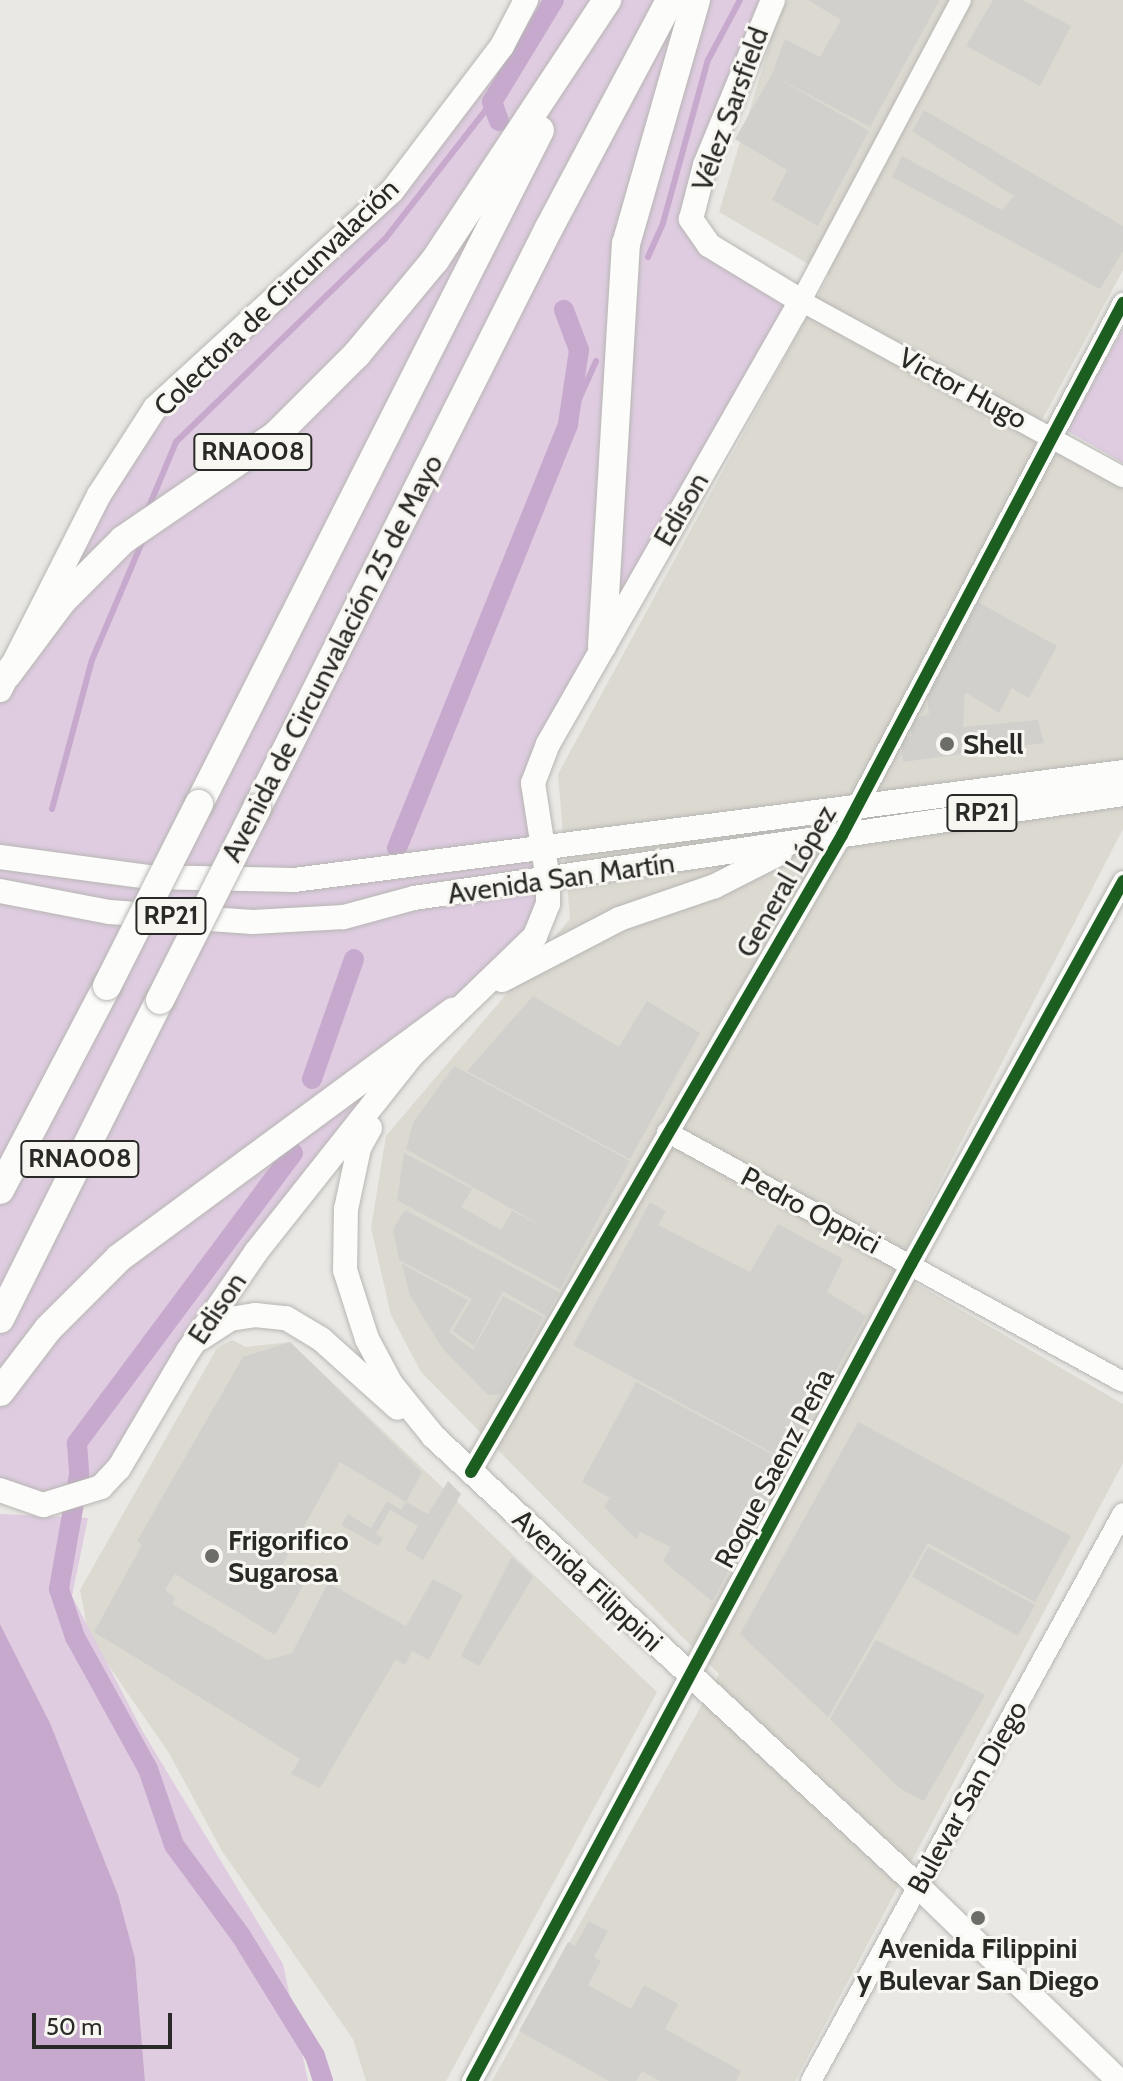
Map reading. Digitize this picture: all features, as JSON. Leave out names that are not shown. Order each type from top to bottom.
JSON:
[{"type":"highway","name":"Avenida de Circunvalación 25 de Mayo","points":[[0,1190],[107,986],[471,263],[532,128],[607,0]]},
{"type":"highway","name":"Avenida de Circunvalación 25 de Mayo","points":[[0,1319],[491,341],[670,0]]},
{"type":"highway","points":[[602,646],[626,244],[696,0]]},
{"type":"highway","name":"RNA008","points":[[4,683],[63,600],[123,540],[275,436],[357,354],[435,260],[474,202],[532,128]]},
{"type":"highway","points":[[0,1392],[48,1329],[119,1258],[325,1102],[464,1003]]},
{"type":"main road","name":"Colectora de Circunvalación","points":[[4,683],[99,495],[155,408],[392,191],[502,46],[526,0]]},
{"type":"main road","name":"Vélez Sarsfield","points":[[773,0],[705,165],[691,219],[709,245],[801,301]]},
{"type":"main road","name":"Edison","points":[[0,1490],[43,1505],[101,1487],[119,1468],[188,1351],[256,1252],[464,1003],[535,936],[548,904],[548,880],[533,783],[548,744],[801,301]]},
{"type":"main road","name":"Avenida San Martín","points":[[0,857],[148,877],[294,880],[1123,772]]},
{"type":"main road","name":"Avenida San Martín","points":[[0,891],[109,912],[253,922],[344,917],[414,898],[1123,794]]},
{"type":"main road","points":[[464,1003],[619,919],[715,886],[799,843]]},
{"type":"main road","name":"Avenida Filippini","points":[[387,1094],[359,1148],[346,1209],[345,1270],[367,1339],[391,1384],[434,1437],[918,1886],[1119,2081]]},
{"type":"main road","points":[[188,1351],[230,1319],[255,1315],[286,1318],[321,1339],[434,1437]]},
{"type":"street","name":"Edison","points":[[801,301],[961,0]]},
{"type":"street","name":"Victor Hugo","points":[[801,301],[1123,477]]},
{"type":"street","name":"General López","points":[[471,1472],[842,835],[1123,303]]},
{"type":"street","name":"Roque Saenz Peña","points":[[472,2081],[911,1264],[1123,881]]},
{"type":"street","name":"Pedro Oppici","points":[[667,1132],[1123,1382]]},
{"type":"street","name":"Bulevar San Diego","points":[[811,2081],[1123,1513]]},
{"type":"shaded area","points":[[526,0],[773,0],[691,219],[801,301],[533,783],[548,904],[325,1169],[119,1468],[73,1497],[0,1490],[0,690],[155,408],[392,191]]},
{"type":"shaded area","points":[[788,0],[1123,0],[1123,270],[1035,433],[1123,485],[1123,829],[894,1271],[1123,1404],[1123,1463],[795,2081],[492,2081],[719,1674],[421,1372],[391,1315],[371,1228],[386,1136],[570,919],[558,774],[829,276],[719,212],[777,20]]},
{"type":"shaded area","points":[[1123,329],[1123,463],[1066,430]]},
{"type":"shaded area","name":"Frigorifico Sugarosa","points":[[232,1340],[246,1347],[290,1342],[657,1692],[446,2081],[366,2081],[353,2039],[222,1851],[169,1753],[89,1637],[80,1590],[217,1348]]},
{"type":"shaded area","points":[[0,1514],[88,1518],[72,1596],[143,1732],[283,1964],[308,2081],[145,2081],[135,1959],[50,1723],[0,1624]]},
{"type":"shaded area","points":[[0,1624],[50,1723],[118,1895],[135,1959],[145,2081],[0,2081]]},
{"type":"building","points":[[808,0],[940,0],[870,127],[776,77],[869,131],[818,226],[772,200],[787,170],[735,139],[772,74],[785,39],[820,57],[841,20]]},
{"type":"building","points":[[993,0],[1022,0],[1071,26],[1040,86],[966,46]]},
{"type":"building","points":[[924,110],[1123,226],[1123,251],[1100,289],[892,177],[902,156],[1002,210],[1014,196],[912,131]]},
{"type":"building","points":[[978,602],[1057,646],[1029,698],[1012,688],[999,713],[965,692],[963,727],[1038,720],[1044,743],[903,762],[901,737],[912,736],[909,720],[929,714],[927,696]]},
{"type":"building","points":[[533,996],[619,1047],[647,1001],[700,1033],[630,1159],[467,1071]]},
{"type":"building","points":[[454,1066],[630,1161],[560,1289],[397,1200],[404,1153],[472,1189],[461,1207],[501,1230],[512,1211],[547,1229],[406,1149],[413,1123]]},
{"type":"building","points":[[650,1202],[666,1211],[658,1225],[750,1272],[778,1224],[843,1259],[827,1292],[866,1316],[786,1460],[573,1345]]},
{"type":"building","points":[[405,1210],[559,1292],[546,1316],[503,1291],[474,1346],[453,1331],[472,1299],[399,1260],[393,1229]]},
{"type":"building","points":[[402,1264],[468,1300],[449,1332],[473,1350],[503,1296],[543,1317],[501,1394],[488,1395],[443,1349],[410,1296]]},
{"type":"building","name":"Frigorifico Sugarosa","points":[[290,1342],[422,1472],[406,1502],[340,1462],[281,1567],[306,1581],[275,1635],[175,1574],[165,1590],[175,1598],[172,1604],[268,1660],[292,1653],[328,1583],[406,1626],[433,1579],[463,1595],[429,1660],[412,1651],[405,1665],[396,1659],[320,1788],[291,1774],[300,1759],[94,1632],[142,1545],[137,1541],[243,1357]]},
{"type":"building","points":[[636,1382],[787,1462],[712,1601],[663,1561],[671,1547],[640,1532],[636,1539],[604,1507],[610,1498],[582,1482]]},
{"type":"building","points":[[858,1422],[1071,1536],[1035,1602],[928,1543],[828,1717],[740,1634]]},
{"type":"building","points":[[448,1481],[461,1494],[423,1560],[405,1549],[418,1526],[390,1510],[376,1534],[383,1538],[378,1546],[341,1525],[348,1514],[371,1528],[387,1501],[401,1510],[406,1502],[428,1514]]},
{"type":"building","points":[[928,1547],[1035,1605],[1018,1636],[912,1577]]},
{"type":"building","points":[[512,1557],[533,1577],[479,1666],[461,1656]]},
{"type":"building","points":[[876,1640],[985,1695],[924,1801],[899,1788],[830,1719]]},
{"type":"building","points":[[589,1921],[608,1931],[594,1957],[601,1961],[588,1985],[631,2009],[644,1985],[678,2004],[665,2029],[741,2071],[736,2081],[660,2081],[642,2071],[636,2081],[609,2081],[519,2031],[568,1942],[575,1946]]},
{"type":"waterway","points":[[499,121],[492,102],[554,0]]},
{"type":"waterway","points":[[648,257],[663,223],[708,60],[740,0]]},
{"type":"waterway","points":[[148,509],[176,442],[385,239],[492,102]]},
{"type":"waterway","points":[[397,848],[568,424],[579,350],[564,310]]},
{"type":"waterway","points":[[568,424],[596,361]]},
{"type":"waterway","points":[[52,809],[92,660],[143,540]]},
{"type":"waterway","points":[[312,1079],[354,959]]},
{"type":"waterway","points":[[293,1153],[77,1443],[79,1475],[59,1589],[75,1637],[148,1769],[174,1845],[241,1936],[315,2056],[323,2081]]},
{"type":"cycle path","points":[[471,1472],[842,835],[1123,303]]},
{"type":"cycle path","points":[[472,2081],[911,1264],[1123,881]]},
{"type":"place","name":"Shell","points":[[947,744]]},
{"type":"place","name":"Frigorifico Sugarosa","points":[[212,1556]]},
{"type":"place","name":"Avenida Filippini y Bulevar San Diego","points":[[978,1918]]}]
